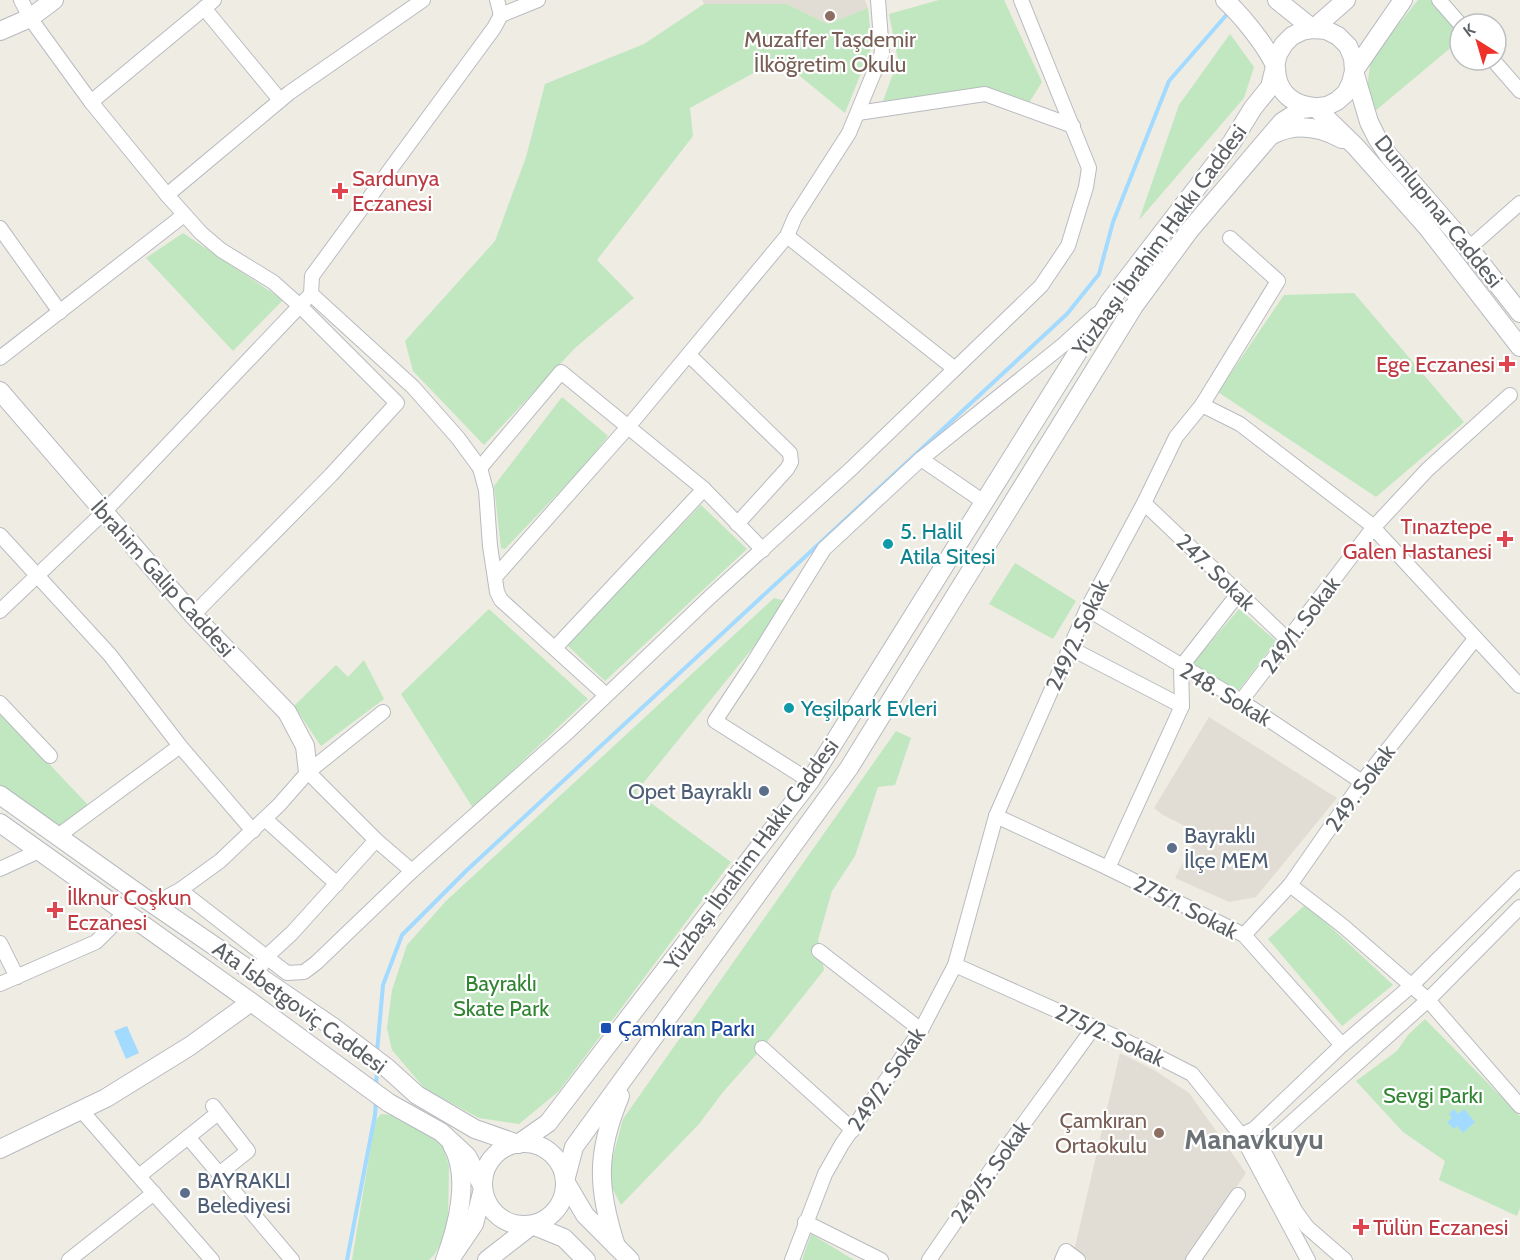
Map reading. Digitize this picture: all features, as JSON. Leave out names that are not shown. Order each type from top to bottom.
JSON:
[{"type":"main road","points":[[0,20],[28,7],[54,0]]},
{"type":"main road","points":[[1277,0],[1313,29],[1326,30],[1338,36],[1348,46],[1353,58],[1354,71]]},
{"type":"main road","name":"Yüzbaşı İbrahim Hakkı Caddesi","points":[[518,1144],[548,1123],[810,781],[1109,302],[1232,142],[1252,108],[1270,87],[1278,54],[1284,44],[1292,36],[1313,29],[1346,0]]},
{"type":"main road","name":"Yüzbaşı İbrahim Hakkı Caddesi","points":[[565,1181],[574,1147],[630,1073],[849,768],[1134,306],[1189,231],[1282,122],[1302,109],[1327,106],[1346,93],[1352,83],[1354,71],[1403,0]]},
{"type":"main road","points":[[1232,6],[1276,65],[1277,78],[1282,90],[1291,100],[1303,106],[1316,108]]},
{"type":"main road","points":[[1232,6],[1260,50],[1265,64],[1265,81],[1252,108]]},
{"type":"main road","points":[[0,31],[28,7]]},
{"type":"main road","name":"Dumlupınar Caddesi","points":[[1354,71],[1369,122],[1377,138],[1418,192],[1469,248],[1520,313]]},
{"type":"main road","name":"Dumlupınar Caddesi","points":[[1316,108],[1356,147],[1427,227],[1520,347]]},
{"type":"main road","name":"Dumlupınar Caddesi","points":[[1272,135],[1292,127],[1313,128],[1331,133],[1356,147]]},
{"type":"main road","name":"İbrahim Galip Caddesi","points":[[0,391],[193,615],[287,712],[305,746],[308,772]]},
{"type":"main road","name":"Ata İsbetgoviç Caddesi","points":[[0,795],[153,904],[333,1027],[386,1067],[417,1095],[475,1129],[518,1144]]},
{"type":"main road","name":"Ata İsbetgoviç Caddesi","points":[[0,823],[389,1103],[441,1132],[467,1156],[483,1187]]},
{"type":"main road","points":[[0,1149],[106,1098],[190,1046],[251,1002]]},
{"type":"main road","points":[[616,1246],[603,1198],[601,1165],[606,1133],[630,1073]]},
{"type":"main road","points":[[445,1260],[459,1215],[460,1193],[458,1160],[448,1138]]},
{"type":"main road","points":[[450,1260],[474,1224],[484,1175],[489,1163],[502,1151],[518,1144],[538,1146],[555,1157],[562,1168],[565,1181],[585,1215],[630,1260]]},
{"type":"main road","points":[[487,1260],[531,1225],[548,1218],[560,1205],[565,1181]]},
{"type":"main road","points":[[483,1187],[486,1200],[504,1221],[531,1225],[564,1238],[586,1260]]},
{"type":"street","points":[[166,195],[280,100],[423,0]]},
{"type":"street","points":[[497,0],[501,15]]},
{"type":"street","points":[[0,611],[104,512],[311,294],[312,276],[494,28],[501,15],[538,0]]},
{"type":"street","points":[[495,577],[628,427],[787,236],[795,217],[849,133],[882,53],[878,0]]},
{"type":"street","points":[[180,890],[287,973],[304,972],[412,871],[568,732],[1041,286],[1068,246],[1086,187],[1089,168],[1021,0]]},
{"type":"street","points":[[1439,0],[1450,12]]},
{"type":"street","points":[[91,102],[209,4],[280,100]]},
{"type":"street","points":[[28,7],[91,102],[184,215],[221,250],[266,277],[300,306],[397,403]]},
{"type":"street","points":[[1505,72],[1519,87]]},
{"type":"street","points":[[858,113],[985,94],[1073,126]]},
{"type":"street","points":[[1469,248],[1520,203]]},
{"type":"street","points":[[0,358],[184,215]]},
{"type":"street","points":[[0,228],[60,312]]},
{"type":"street","points":[[787,236],[955,369]]},
{"type":"street","name":"249/2. Sokak","points":[[792,1260],[825,1174],[921,1030],[955,965],[996,816],[1087,609],[1176,437],[1202,405],[1278,281],[1230,237]]},
{"type":"street","points":[[311,294],[413,387],[458,438],[480,468],[486,490],[497,592],[501,600],[606,695]]},
{"type":"street","points":[[810,781],[714,721],[824,549],[921,459],[1063,345],[1109,302]]},
{"type":"street","points":[[688,355],[790,453],[791,462],[787,469],[737,524]]},
{"type":"street","points":[[480,468],[561,372],[704,489],[763,550]]},
{"type":"street","points":[[193,615],[316,491],[413,387]]},
{"type":"street","name":"249/1. Sokak","points":[[1241,701],[1374,528],[1428,470],[1510,395]]},
{"type":"street","points":[[1202,405],[1240,424],[1374,528],[1520,686]]},
{"type":"street","points":[[921,459],[984,502]]},
{"type":"street","points":[[555,648],[704,489]]},
{"type":"street","name":"247. Sokak","points":[[1144,502],[1288,640]]},
{"type":"street","points":[[0,535],[110,655],[180,746],[253,831]]},
{"type":"street","points":[[1108,868],[1182,706],[1181,667],[1238,594]]},
{"type":"street","name":"248. Sokak","points":[[1087,609],[1241,701],[1362,782]]},
{"type":"street","name":"249. Sokak","points":[[1244,935],[1290,885],[1362,782],[1475,639]]},
{"type":"street","name":"248. Sokak","points":[[1070,648],[1182,706]]},
{"type":"street","points":[[0,703],[50,756]]},
{"type":"street","points":[[153,904],[180,890],[212,868],[265,819],[308,772],[383,712]]},
{"type":"street","points":[[58,836],[180,746]]},
{"type":"street","points":[[308,772],[376,840],[412,871]]},
{"type":"street","name":"275/1. Sokak","points":[[996,816],[1244,935],[1342,1045]]},
{"type":"street","points":[[265,819],[337,884]]},
{"type":"street","points":[[257,974],[266,957],[292,933],[376,840]]},
{"type":"street","points":[[0,869],[39,851]]},
{"type":"street","points":[[1241,1135],[1254,1129],[1342,1045],[1411,986],[1520,878]]},
{"type":"street","points":[[1290,885],[1343,926],[1428,1000],[1520,1106]]},
{"type":"street","points":[[1510,889],[1520,900]]},
{"type":"street","points":[[1258,1154],[1428,1000],[1520,907]]},
{"type":"street","points":[[0,984],[96,942],[125,913]]},
{"type":"street","points":[[0,943],[17,977]]},
{"type":"street","points":[[819,951],[921,1030]]},
{"type":"street","name":"275/2. Sokak","points":[[955,965],[1192,1074],[1258,1154],[1307,1227],[1345,1260]]},
{"type":"street","name":"249/5. Sokak","points":[[929,1260],[1006,1148],[1094,1027]]},
{"type":"street","points":[[762,1048],[853,1130]]},
{"type":"street","points":[[139,1176],[188,1137],[215,1109],[248,1151],[219,1174]]},
{"type":"street","points":[[81,1110],[212,1260]]},
{"type":"street","points":[[188,1137],[292,1260]]},
{"type":"street","name":"275/2. Sokak","points":[[1258,1154],[1308,1260]]},
{"type":"street","points":[[69,1260],[154,1193]]},
{"type":"street","points":[[1193,1260],[1238,1195]]},
{"type":"street","points":[[805,1222],[881,1260]]},
{"type":"street","points":[[1062,1260],[1066,1251],[1078,1260]]},
{"type":"shaded area","name":"Muzaffer Taşdemir İlköğretim Okulu","points":[[702,0],[865,0],[868,8],[828,24],[787,4],[704,4]]},
{"type":"shaded area","points":[[1209,717],[1337,798],[1256,897],[1229,902],[1175,878],[1199,833],[1154,808]]},
{"type":"shaded area","name":"Çamkıran Ortaokulu","points":[[1120,1053],[1154,1070],[1189,1093],[1246,1173],[1186,1260],[1088,1260],[1074,1251]]},
{"type":"green space","points":[[939,0],[1004,0],[1042,82],[1029,103],[988,88],[882,104],[898,60],[889,14]]},
{"type":"green space","points":[[1418,0],[1430,0],[1448,20],[1448,50],[1375,111],[1367,87],[1371,59]]},
{"type":"green space","points":[[704,4],[787,4],[828,24],[868,8],[872,46],[845,113],[779,59],[690,108],[693,136],[597,260],[634,298],[575,348],[484,445],[413,371],[405,341],[495,241],[526,157],[545,84],[644,44]]},
{"type":"green space","points":[[1230,34],[1254,67],[1244,98],[1139,220],[1179,105]]},
{"type":"green space","points":[[183,233],[283,300],[233,351],[146,258]]},
{"type":"green space","points":[[1354,293],[1464,422],[1376,497],[1218,392],[1284,295]]},
{"type":"green space","points":[[562,397],[608,436],[584,466],[505,549],[501,548],[494,486]]},
{"type":"green space","points":[[701,505],[747,549],[605,681],[566,644]]},
{"type":"green space","points":[[1015,563],[1076,601],[1053,639],[989,604]]},
{"type":"green space","name":"Bayraklı Skate Park","points":[[774,598],[790,602],[636,792],[731,862],[559,1091],[519,1124],[479,1118],[425,1089],[392,1050],[387,1028],[392,990],[407,945],[446,901]]},
{"type":"green space","points":[[489,609],[588,699],[473,808],[401,694]]},
{"type":"green space","points":[[1239,609],[1276,641],[1235,695],[1187,670]]},
{"type":"green space","points":[[364,660],[384,699],[321,746],[294,706],[336,665],[348,677]]},
{"type":"green space","points":[[0,712],[88,805],[57,828],[0,786]]},
{"type":"green space","points":[[896,731],[911,738],[895,785],[878,787],[855,856],[832,891],[818,940],[824,970],[699,1124],[621,1205],[610,1184],[609,1171],[623,1119]]},
{"type":"green space","points":[[1306,904],[1393,985],[1342,1026],[1268,939]]},
{"type":"green space","name":"Sevgi Parkı","points":[[1425,1019],[1520,1116],[1520,1208],[1517,1216],[1439,1180],[1445,1161],[1403,1132],[1356,1081],[1397,1051],[1408,1035]]},
{"type":"green space","points":[[381,1114],[402,1116],[442,1143],[449,1166],[448,1218],[444,1238],[429,1260],[352,1260],[375,1121]]},
{"type":"green space","points":[[811,1234],[854,1260],[802,1260]]},
{"type":"water","points":[[127,1026],[139,1053],[126,1059],[114,1031]]},
{"type":"water","points":[[1454,1109],[1458,1114],[1464,1109],[1475,1122],[1463,1133],[1457,1126],[1454,1129],[1447,1122],[1452,1118],[1449,1114]]},
{"type":"waterway","points":[[377,1052],[383,985],[402,935],[467,870],[1067,314],[1099,274],[1113,222],[1169,81],[1229,12]]},
{"type":"waterway","points":[[376,1088],[377,1068]]},
{"type":"waterway","points":[[347,1260],[376,1101]]},
{"type":"place","name":"Muzaffer Taşdemir İlköğretim Okulu","points":[[830,16]]},
{"type":"place","name":"Sardunya Eczanesi","points":[[340,191]]},
{"type":"place","name":"Ege Eczanesi","points":[[1507,364]]},
{"type":"place","name":"Tınaztepe Galen Hastanesi","points":[[1505,539]]},
{"type":"place","name":"5. Halil Atila Sitesi","points":[[888,544]]},
{"type":"place","name":"Yeşilpark Evleri","points":[[789,708]]},
{"type":"place","name":"Opet Bayraklı","points":[[764,791]]},
{"type":"place","name":"Bayraklı İlçe MEM","points":[[1172,848]]},
{"type":"place","name":"İlknur Coşkun Eczanesi","points":[[55,910]]},
{"type":"place","name":"Çamkıran Parkı","points":[[606,1028]]},
{"type":"place","name":"Çamkıran Ortaokulu","points":[[1159,1133]]},
{"type":"place","name":"BAYRAKLI Belediyesi","points":[[185,1193]]},
{"type":"place","name":"Tülün Eczanesi","points":[[1361,1227]]},
{"type":"district","name":"Manavkuyu","points":[[1254,1139]]}]
